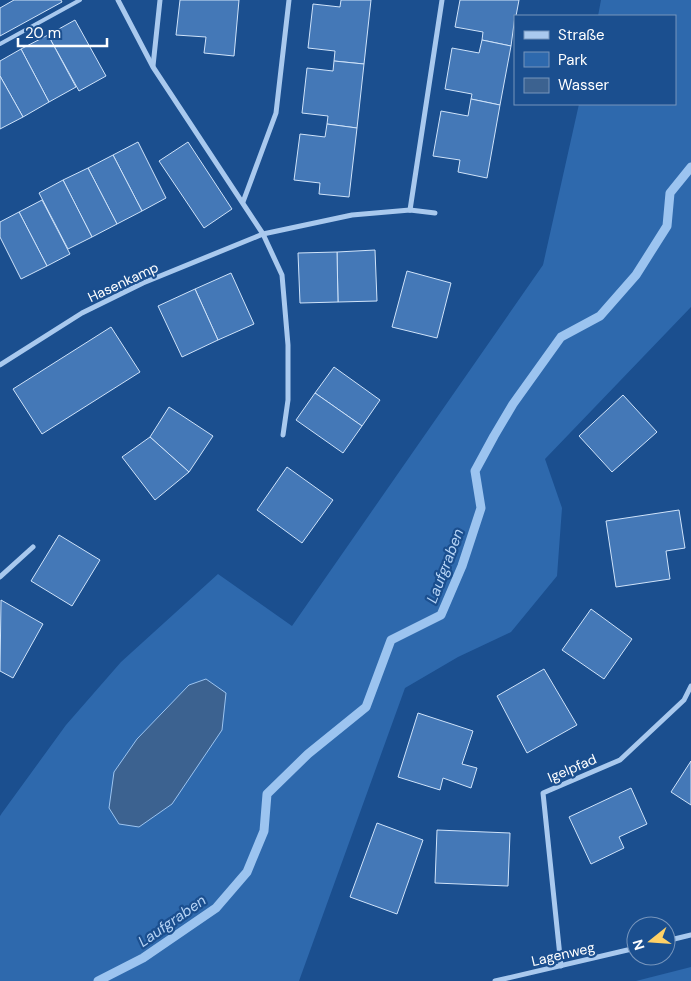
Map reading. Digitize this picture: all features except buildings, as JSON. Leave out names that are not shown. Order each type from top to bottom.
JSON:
[{"type":"street","points":[[118,0],[152,67],[263,234],[282,275],[288,364],[288,400],[283,435]]},
{"type":"street","points":[[152,67],[160,0]]},
{"type":"street","points":[[242,202],[276,113],[289,0]]},
{"type":"street","points":[[410,210],[442,0]]},
{"type":"street","name":"Hasenkamp","points":[[0,365],[90,309],[142,283],[263,234],[352,214],[410,210],[435,213]]},
{"type":"street","points":[[0,577],[33,547]]},
{"type":"street","name":"Igelpfad","points":[[561,966],[543,793],[620,760],[684,700],[691,686]]},
{"type":"street","points":[[676,939],[691,935]]},
{"type":"street","name":"Lagenweg","points":[[495,981],[626,950]]},
{"type":"lane","points":[[0,44],[80,0]]},
{"type":"green space","points":[[601,0],[691,0],[691,307],[545,459],[562,508],[557,576],[511,632],[458,657],[405,688],[299,981],[0,981],[0,816],[66,725],[121,662],[218,574],[292,626],[543,265],[579,105],[676,105],[676,15],[598,15]]},
{"type":"green space","points":[[691,967],[691,981],[636,981]]},
{"type":"water","points":[[206,679],[226,693],[222,730],[172,804],[139,827],[119,824],[109,808],[114,772],[137,739],[189,685]]},
{"type":"waterway","name":"Laufgraben","points":[[98,981],[143,958],[216,908],[247,872],[264,831],[267,794],[308,754],[366,707],[391,640],[441,615],[462,566],[481,508],[475,471],[494,436],[513,404],[561,337],[600,316],[636,275],[667,226],[670,193],[691,167]]}]
